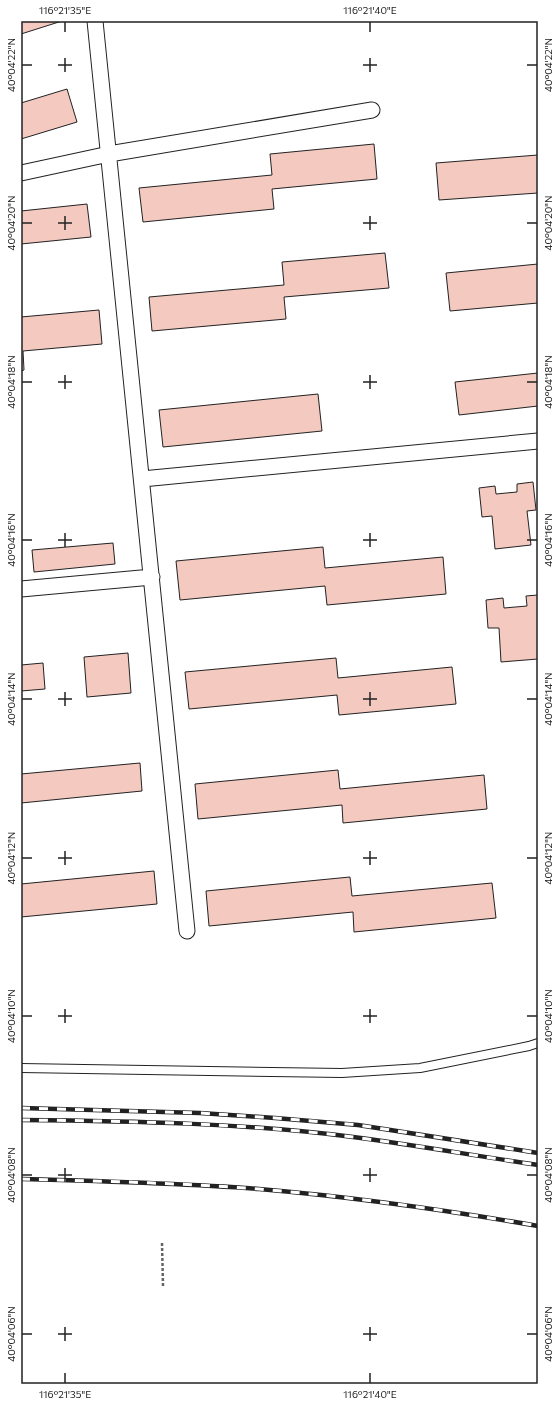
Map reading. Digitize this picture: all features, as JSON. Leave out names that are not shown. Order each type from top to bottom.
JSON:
[{"type":"street","points":[[95,21],[187,930]]},
{"type":"street","points":[[21,173],[109,154],[372,110]]},
{"type":"street","points":[[142,479],[538,441]]},
{"type":"street","points":[[21,589],[152,577]]},
{"type":"lane","points":[[21,1068],[342,1073],[420,1068],[538,1043]]},
{"type":"path","points":[[162,1244],[163,1286]]},
{"type":"building","points":[[21,21],[62,21],[21,34]]},
{"type":"building","points":[[67,89],[77,122],[21,139],[21,103]]},
{"type":"building","points":[[374,144],[377,179],[272,189],[274,209],[143,222],[139,188],[272,175],[270,154]]},
{"type":"building","points":[[538,155],[538,193],[439,200],[436,163]]},
{"type":"building","points":[[87,204],[91,237],[21,244],[21,211]]},
{"type":"building","points":[[385,253],[389,288],[284,297],[286,319],[152,331],[149,297],[284,285],[282,262]]},
{"type":"building","points":[[538,264],[538,303],[450,311],[446,273]]},
{"type":"building","points":[[99,310],[102,344],[23,351],[24,370],[21,371],[21,317]]},
{"type":"building","points":[[538,373],[538,406],[459,415],[455,382]]},
{"type":"building","points":[[318,394],[322,431],[163,447],[159,410]]},
{"type":"building","points":[[533,482],[536,510],[527,511],[531,545],[495,549],[492,516],[482,517],[479,488],[495,486],[496,494],[517,492],[517,484]]},
{"type":"building","points":[[113,543],[115,564],[34,572],[32,550]]},
{"type":"building","points":[[323,547],[325,568],[443,557],[446,594],[327,605],[325,586],[180,600],[176,561]]},
{"type":"building","points":[[538,595],[538,659],[501,662],[499,628],[488,628],[486,600],[503,598],[504,608],[527,606],[526,596]]},
{"type":"building","points":[[128,653],[131,693],[87,697],[84,657]]},
{"type":"building","points":[[336,658],[338,678],[452,667],[456,704],[339,715],[337,695],[189,709],[185,672]]},
{"type":"building","points":[[43,663],[45,689],[21,691],[21,665]]},
{"type":"building","points":[[140,763],[142,791],[21,803],[21,774]]},
{"type":"building","points":[[338,770],[340,789],[484,775],[487,809],[343,823],[342,805],[198,819],[195,784]]},
{"type":"building","points":[[154,871],[157,904],[21,917],[21,884]]},
{"type":"building","points":[[350,877],[352,896],[492,883],[496,918],[354,932],[353,912],[209,926],[206,891]]},
{"type":"railway","points":[[21,1108],[200,1113],[358,1125],[538,1153]]},
{"type":"railway","points":[[21,1120],[146,1122],[312,1132],[376,1140],[538,1165]]},
{"type":"railway","points":[[21,1179],[110,1181],[259,1189],[399,1204],[538,1226]]}]
